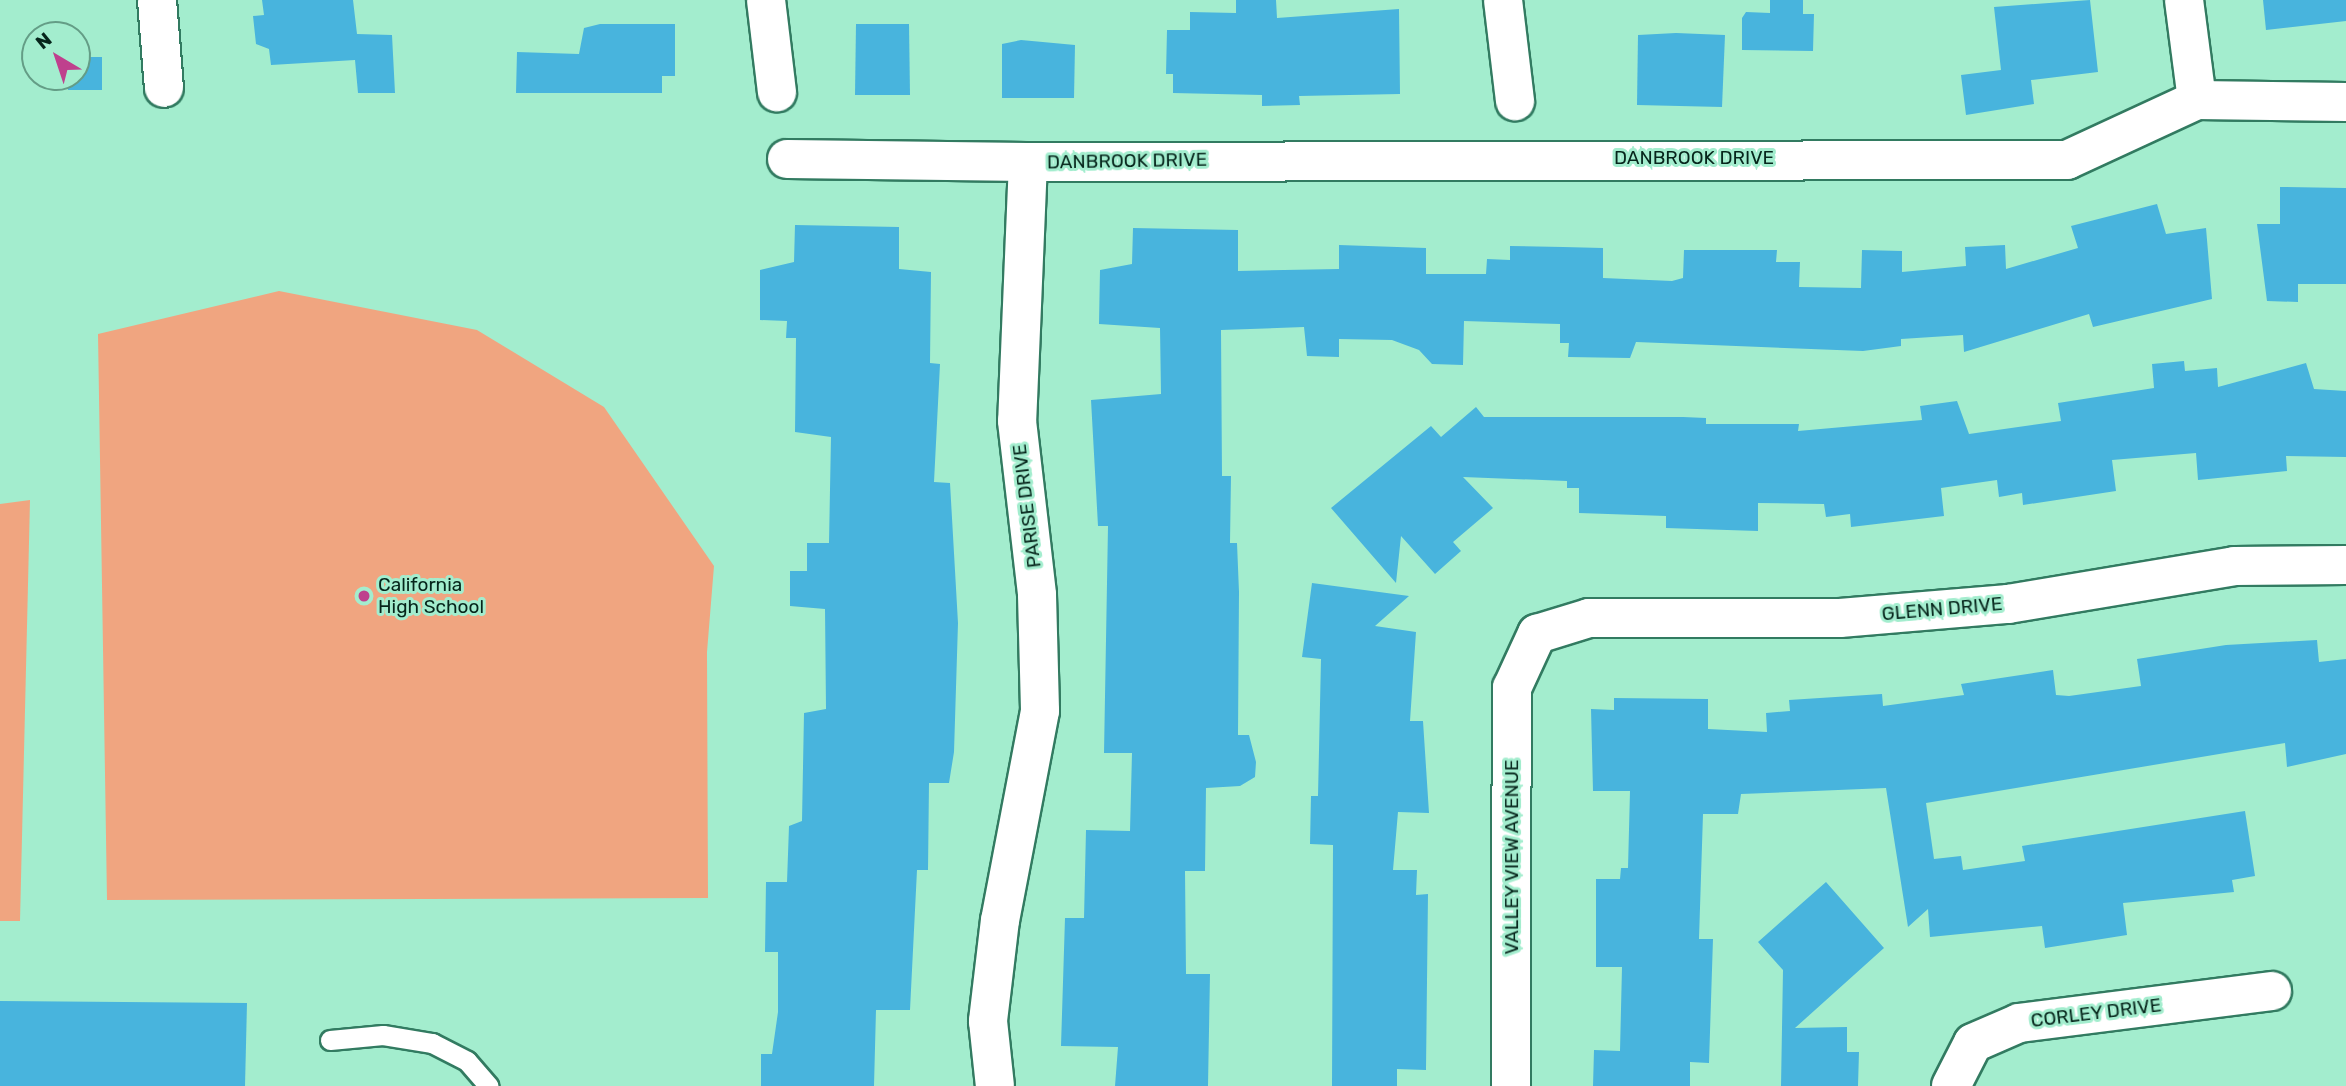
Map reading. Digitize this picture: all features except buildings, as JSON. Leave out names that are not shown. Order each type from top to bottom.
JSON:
[{"type":"street","points":[[156,0],[164,88]]},
{"type":"street","points":[[766,0],[776,92]]},
{"type":"street","points":[[1503,0],[1515,101]]},
{"type":"street","points":[[2184,0],[2197,100]]},
{"type":"street","name":"DANBROOK DRIVE","points":[[1028,162],[2067,160],[2197,100],[2346,102]]},
{"type":"street","points":[[787,159],[1028,162]]},
{"type":"street","name":"PARISE DRIVE","points":[[995,1086],[988,1021],[1000,920],[1040,712],[1037,595],[1017,421],[1028,162]]},
{"type":"street","name":"GLENN DRIVE","points":[[1537,634],[1589,618],[1839,618],[2008,604],[2234,566],[2346,565]]},
{"type":"street","name":"VALLEY VIEW AVENUE","points":[[1511,1086],[1512,688],[1537,634]]},
{"type":"street","name":"CORLEY DRIVE","points":[[1951,1086],[1973,1043],[2019,1023],[2272,991]]},
{"type":"lane","points":[[330,1040],[383,1035],[432,1043],[467,1061],[489,1086]]},
{"type":"shaded area","points":[[279,291],[477,330],[604,407],[714,566],[707,652],[708,898],[107,900],[98,334]]},
{"type":"shaded area","points":[[30,500],[20,921],[0,921],[0,504]]},
{"type":"place","name":"California High School","points":[[364,596]]}]
